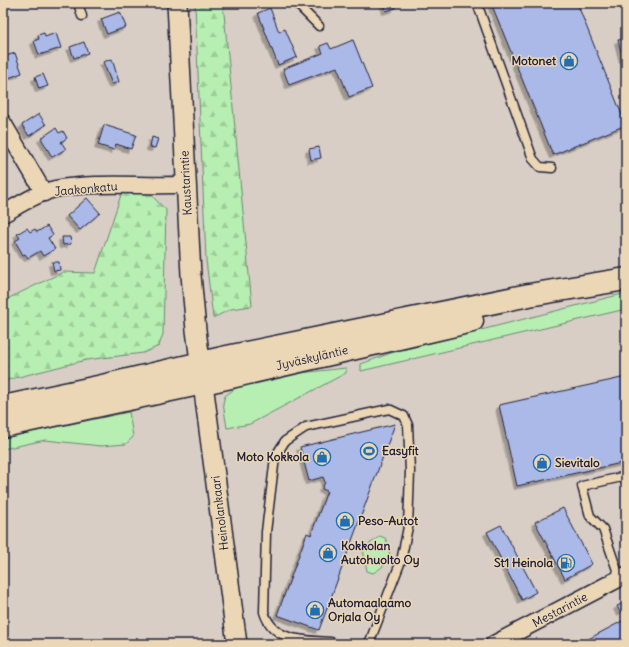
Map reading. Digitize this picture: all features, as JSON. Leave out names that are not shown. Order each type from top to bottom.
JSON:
[{"type":"highway","name":"Jyväskyläntie","points":[[3,407],[201,373],[530,308],[622,280]]},
{"type":"highway","name":"Jyväskyläntie","points":[[3,426],[201,373]]},
{"type":"street","name":"Kaustarintie","points":[[177,3],[191,275],[201,373]]},
{"type":"street","name":"Jaakonkatu","points":[[3,123],[44,193],[55,190],[96,186],[175,185],[187,183]]},
{"type":"street","points":[[3,214],[44,193]]},
{"type":"street","name":"Heinolankaari","points":[[201,373],[214,456],[237,644]]},
{"type":"street","name":"Mestarintie","points":[[504,642],[555,611],[623,577]]},
{"type":"lane","points":[[78,3],[82,16]]},
{"type":"lane","points":[[296,3],[319,26]]},
{"type":"lane","points":[[477,3],[533,159],[540,167],[552,168]]},
{"type":"lane","points":[[333,644],[331,642],[296,639],[275,631],[267,623],[264,612],[266,532],[275,457],[285,441],[306,427],[389,409],[404,416],[408,425],[410,471],[408,527],[401,561],[370,641],[367,644]]},
{"type":"lane","points":[[623,577],[603,529],[590,516],[582,486],[626,476]]},
{"type":"green space","points":[[195,3],[223,3],[252,306],[231,309],[213,318],[206,260]]},
{"type":"green space","points":[[122,192],[150,194],[166,210],[163,334],[159,346],[143,353],[86,360],[3,381],[3,301],[63,272],[95,273]]},
{"type":"green space","points":[[626,293],[626,309],[361,371],[361,364],[391,353]]},
{"type":"green space","points":[[346,368],[346,373],[250,424],[227,428],[223,403],[225,396],[244,382],[291,374]]},
{"type":"green space","points":[[129,412],[133,437],[126,444],[101,446],[45,440],[3,449],[3,438]]},
{"type":"green space","points":[[380,536],[385,538],[388,544],[389,554],[383,566],[373,573],[367,571],[363,549]]},
{"type":"building","points":[[384,3],[395,3],[396,8],[386,11]]},
{"type":"building","points":[[491,3],[577,3],[626,125],[553,155]]},
{"type":"building","points":[[270,8],[279,32],[285,29],[297,57],[278,65],[258,13]]},
{"type":"building","points":[[120,12],[126,27],[107,34],[101,19]]},
{"type":"building","points":[[44,33],[45,37],[56,33],[61,48],[39,55],[34,41],[39,39],[38,35]]},
{"type":"building","points":[[626,39],[626,58],[623,59],[618,40]]},
{"type":"building","points":[[353,40],[372,88],[349,97],[337,67],[289,85],[283,69],[323,53],[320,46],[328,43],[331,49]]},
{"type":"building","points":[[84,42],[88,53],[74,58],[70,47]]},
{"type":"building","points":[[15,53],[22,73],[3,80],[3,57]]},
{"type":"building","points":[[112,59],[119,82],[112,84],[103,62]]},
{"type":"building","points":[[43,74],[48,86],[39,89],[35,77]]},
{"type":"building","points":[[39,114],[46,125],[29,136],[22,125]]},
{"type":"building","points":[[104,125],[136,135],[131,149],[116,144],[114,150],[98,145]]},
{"type":"building","points":[[56,128],[59,133],[63,131],[67,138],[61,142],[66,149],[52,157],[41,138]]},
{"type":"building","points":[[152,137],[158,139],[155,148],[150,147]]},
{"type":"building","points":[[319,147],[321,158],[311,160],[309,149]]},
{"type":"building","points":[[87,198],[100,213],[80,230],[67,216]]},
{"type":"building","points":[[47,226],[53,235],[48,238],[55,249],[43,256],[40,251],[28,258],[25,254],[23,255],[15,241],[20,238],[17,234],[27,228],[30,232],[35,229],[37,232]]},
{"type":"building","points":[[62,237],[70,237],[71,244],[63,245]]},
{"type":"building","points":[[52,262],[59,262],[60,270],[54,271]]},
{"type":"building","points":[[626,377],[626,462],[517,486],[499,405]]},
{"type":"building","points":[[395,424],[319,630],[277,615],[307,533],[311,535],[327,491],[322,489],[325,482],[323,477],[309,481],[300,447]]},
{"type":"building","points":[[563,508],[592,564],[565,579],[535,522]]},
{"type":"building","points":[[501,525],[536,592],[522,600],[487,532]]},
{"type":"building","points":[[626,602],[626,609],[620,612],[617,606]]},
{"type":"building","points":[[626,619],[626,644],[579,644]]},
{"type":"place","name":"Motonet","points":[[569,61]]},
{"type":"place","name":"Easyfit","points":[[369,451]]},
{"type":"place","name":"Moto Kokkola","points":[[322,457]]},
{"type":"place","name":"Sievitalo","points":[[542,463]]},
{"type":"place","name":"Peso-Autot","points":[[345,521]]},
{"type":"place","name":"Kokkolan Autohuolto Oy","points":[[328,553]]},
{"type":"place","name":"St1 Heinola","points":[[566,563]]},
{"type":"place","name":"Automaalaamo Orjala Oy","points":[[315,610]]}]
